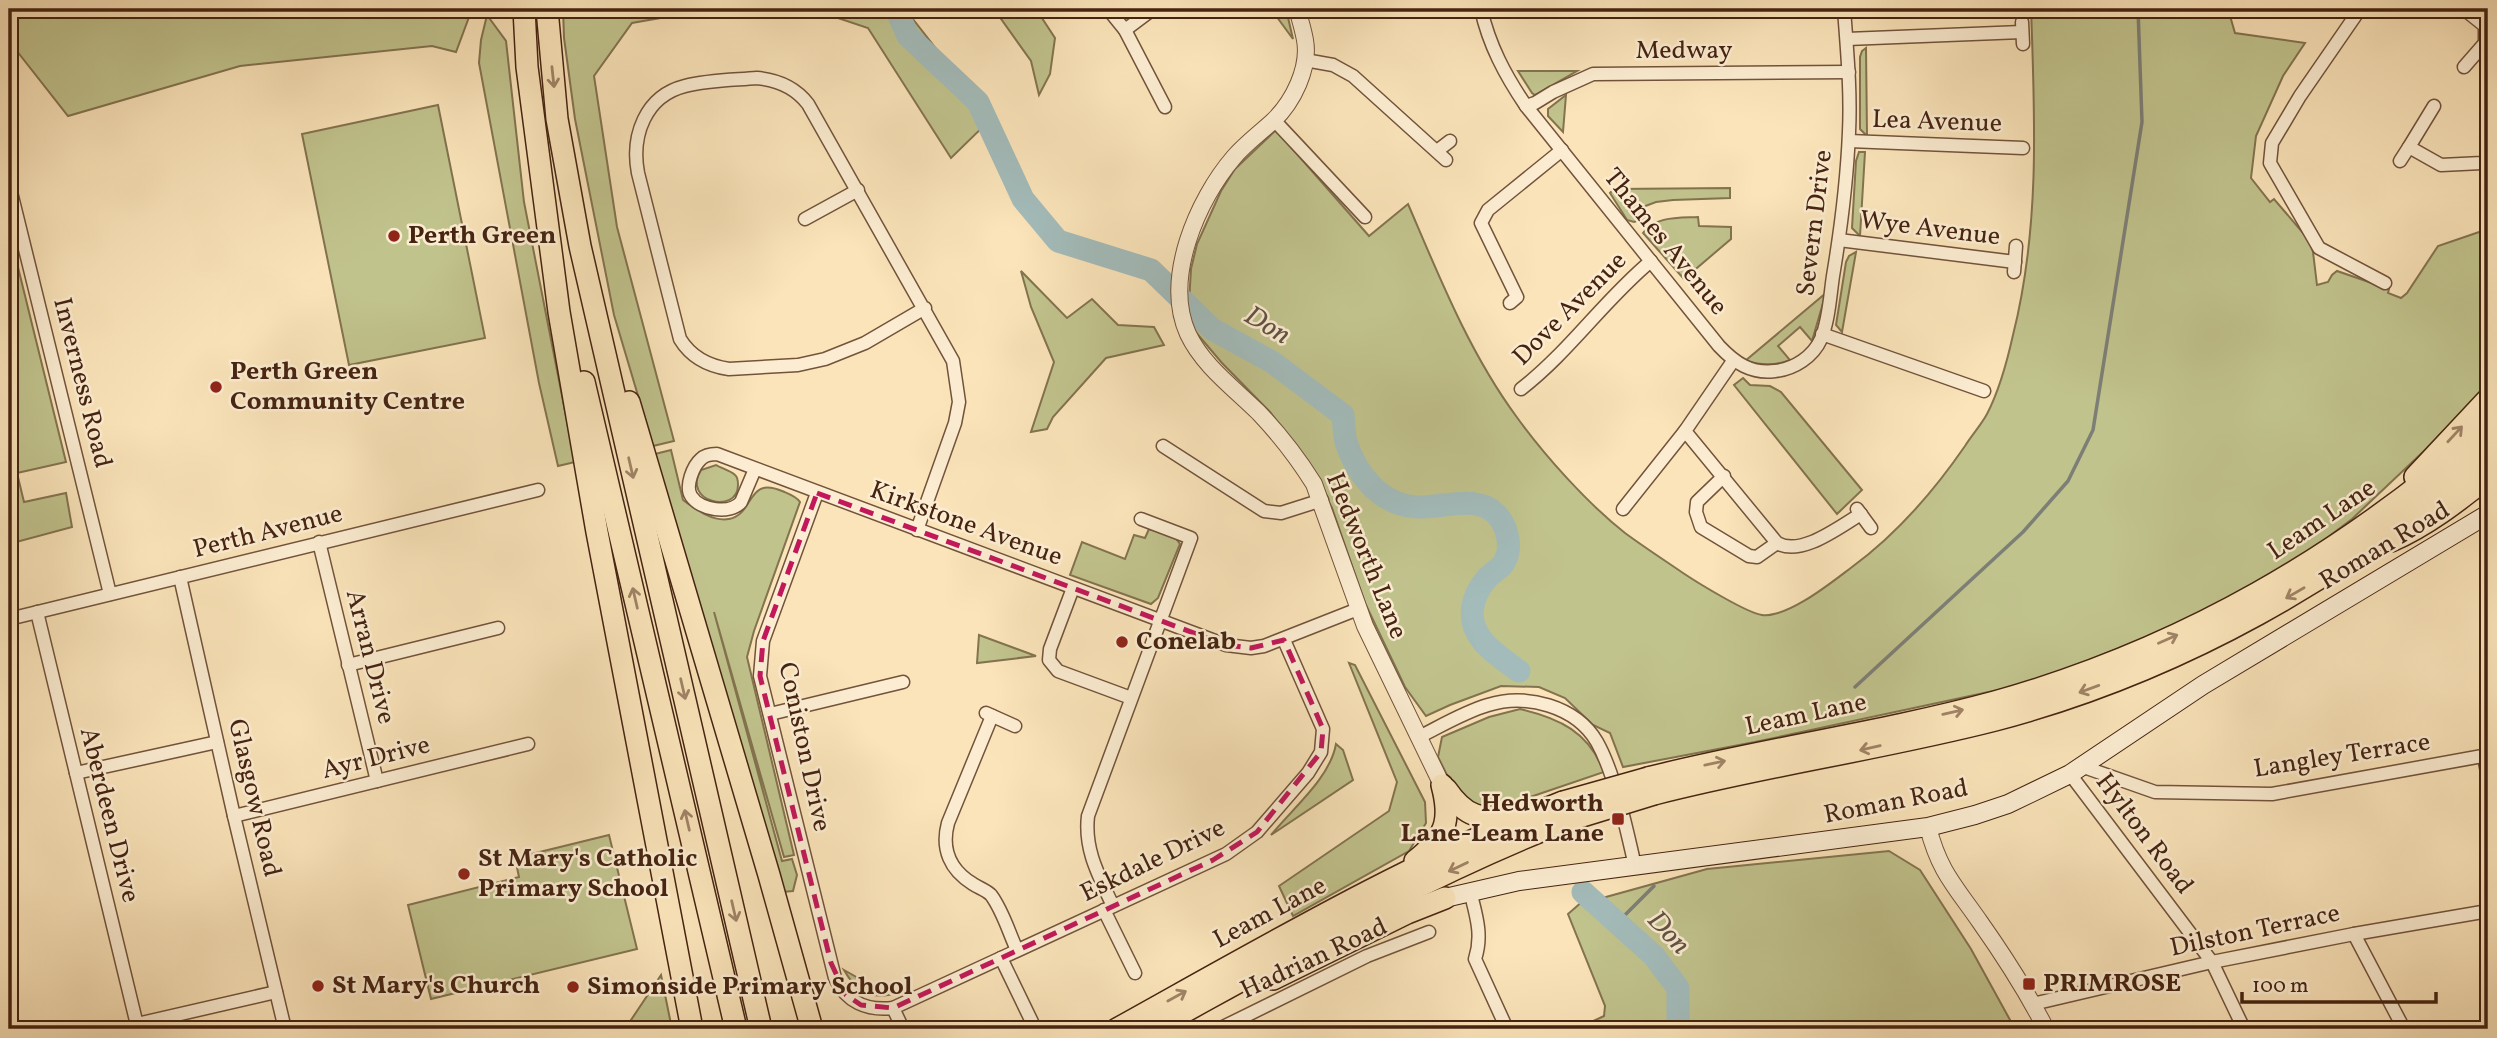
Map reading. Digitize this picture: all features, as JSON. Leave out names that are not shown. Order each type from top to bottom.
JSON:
[{"type":"highway","points":[[524,9],[527,67],[559,312],[579,433],[692,1029]]},
{"type":"highway","points":[[547,9],[557,120],[580,246],[761,1029]]},
{"type":"highway","points":[[547,213],[587,399],[736,1029]]},
{"type":"highway","points":[[580,246],[643,448],[812,1029]]},
{"type":"highway","points":[[2375,520],[2488,399]]},
{"type":"highway","name":"Leam Lane","points":[[1153,1029],[1418,886],[1565,811],[1651,786],[1995,702],[2076,676],[2198,625],[2313,562],[2436,474],[2488,429]]},
{"type":"highway","name":"Leam Lane","points":[[1651,786],[1996,719],[2082,692],[2202,643],[2271,607],[2351,558],[2442,491],[2488,451]]},
{"type":"highway","points":[[2351,558],[2408,534],[2488,477]]},
{"type":"highway","points":[[1443,785],[1460,808],[1476,816],[1495,818],[1543,810]]},
{"type":"highway","points":[[1390,881],[1428,850],[1443,832],[1448,812],[1443,785]]},
{"type":"highway","name":"Leam Lane","points":[[1117,1029],[1390,881],[1479,836],[1543,810],[1565,811]]},
{"type":"highway","points":[[1162,1029],[1252,989],[1407,913],[1445,898]]},
{"type":"main road","name":"Roman Road","points":[[1445,898],[1519,881],[1928,827],[2008,804],[2076,770],[2203,685],[2488,514]]},
{"type":"street","points":[[1108,9],[1125,30],[1165,107]]},
{"type":"street","points":[[1125,30],[1153,9]]},
{"type":"street","name":"Hedworth Lane","points":[[1297,9],[1305,40],[1304,60],[1294,93],[1274,120],[1235,155],[1217,178],[1187,243],[1179,275],[1184,320],[1197,349],[1212,368],[1262,416],[1306,470],[1322,500],[1358,609],[1443,785]]},
{"type":"street","name":"Thames Avenue","points":[[1481,9],[1499,62],[1526,106],[1733,361]]},
{"type":"street","name":"Severn Drive","points":[[1733,361],[1762,372],[1785,370],[1806,359],[1821,340],[1839,240],[1849,141],[1849,72],[1844,9]]},
{"type":"street","points":[[2360,9],[2300,96],[2272,143],[2270,163],[2319,248],[2385,283]]},
{"type":"street","points":[[2464,67],[2487,44],[2486,26],[2465,10]]},
{"type":"street","points":[[1847,39],[2022,33]]},
{"type":"street","points":[[1304,60],[1333,65],[1353,76],[1441,156],[1450,141]]},
{"type":"street","name":"Medway","points":[[1526,106],[1593,74],[1849,72]]},
{"type":"street","points":[[917,530],[955,423],[959,402],[953,361],[925,308],[808,104],[802,96],[787,86],[769,79],[744,79],[682,86],[662,98],[646,115],[636,138],[636,160],[680,339],[694,355],[716,367],[729,369],[811,363],[865,343],[925,308]]},
{"type":"street","points":[[2400,161],[2434,106]]},
{"type":"street","points":[[1274,120],[1365,217]]},
{"type":"street","name":"Lea Avenue","points":[[1849,141],[2023,147]]},
{"type":"street","points":[[2409,147],[2441,165],[2482,163],[2488,158]]},
{"type":"street","points":[[1510,303],[1517,297],[1481,223],[1488,210],[1562,150]]},
{"type":"street","name":"Inverness Road","points":[[9,184],[13,216],[110,594]]},
{"type":"street","points":[[804,219],[858,190]]},
{"type":"street","name":"Wye Avenue","points":[[1839,240],[2015,267],[2016,246]]},
{"type":"street","name":"Dove Avenue","points":[[1522,389],[1577,338],[1623,284],[1651,261]]},
{"type":"street","points":[[1822,334],[1983,392]]},
{"type":"street","points":[[1623,510],[1685,431],[1733,361]]},
{"type":"street","points":[[1685,431],[1777,543],[1784,547],[1801,548],[1859,512],[1871,528]]},
{"type":"street","points":[[1163,446],[1264,511],[1280,513],[1322,500]]},
{"type":"street","name":"Kirkstone Avenue","points":[[755,469],[741,502],[726,511],[696,501],[689,491],[689,484],[699,460],[704,456],[717,454],[1226,645],[1264,646],[1358,609]]},
{"type":"street","points":[[1724,476],[1697,502],[1696,512],[1701,527],[1749,556],[1757,557],[1777,543]]},
{"type":"street","name":"Perth Avenue","points":[[9,619],[538,490]]},
{"type":"street","name":"Coniston Drive","points":[[817,493],[763,641],[761,676],[835,978],[846,995],[861,1005],[893,1008]]},
{"type":"street","points":[[1135,973],[1090,853],[1086,828],[1088,816],[1191,538],[1141,519]]},
{"type":"street","name":"Arran Drive","points":[[319,542],[377,781]]},
{"type":"street","name":"Glasgow Road","points":[[180,577],[285,1029]]},
{"type":"street","points":[[1073,588],[1048,655],[1052,667],[1131,698]]},
{"type":"street","name":"Aberdeen Drive","points":[[37,612],[137,1027]]},
{"type":"street","points":[[348,665],[498,628]]},
{"type":"street","name":"Eskdale Drive","points":[[893,1008],[1226,854],[1257,832],[1316,763],[1321,752],[1323,729],[1284,640]]},
{"type":"street","points":[[770,714],[903,682]]},
{"type":"street","points":[[1419,737],[1473,711],[1504,701],[1534,701],[1564,712],[1583,725],[1596,740],[1604,756],[1627,829],[1635,866]]},
{"type":"street","points":[[1015,726],[988,714],[944,838],[948,856],[957,873],[989,892],[997,904],[1017,950]]},
{"type":"street","points":[[75,773],[217,742]]},
{"type":"street","name":"Ayr Drive","points":[[234,816],[528,744]]},
{"type":"street","points":[[2486,755],[2488,778]]},
{"type":"street","name":"Langley Terrace","points":[[2076,770],[2155,792],[2272,794],[2486,755]]},
{"type":"street","name":"Hylton Road","points":[[2076,770],[2212,962],[2244,1029]]},
{"type":"street","points":[[1928,827],[1935,853],[1944,872],[1987,933],[2046,1029]]},
{"type":"street","points":[[1470,891],[1480,933],[1475,959],[1507,1029]]},
{"type":"street","name":"Dilston Terrace","points":[[2033,1004],[2212,962],[2488,911]]},
{"type":"street","name":"Hadrian Road","points":[[1219,1029],[1367,956],[1429,932]]},
{"type":"street","points":[[2354,934],[2404,1029]]},
{"type":"street","points":[[1001,958],[1031,1022]]},
{"type":"street","points":[[137,1027],[276,992]]},
{"type":"street","points":[[893,1008],[903,1029]]},
{"type":"highlighted area","points":[[817,493],[1226,645],[1251,648],[1284,640],[1323,729],[1321,752],[1257,832],[1213,860],[893,1008],[861,1005],[846,995],[831,963],[760,676],[763,641]]},
{"type":"green space","points":[[9,9],[472,9],[456,52],[432,46],[240,66],[68,116],[9,41]]},
{"type":"green space","points":[[563,9],[712,9],[632,23],[594,76],[617,227],[674,441],[653,446],[614,315],[575,119],[564,38]]},
{"type":"green space","points":[[811,9],[905,9],[991,119],[951,158],[868,28]]},
{"type":"green space","points":[[994,9],[1036,9],[1055,38],[1050,74],[1039,95],[1031,61]]},
{"type":"green space","points":[[1271,9],[1286,9],[1293,39]]},
{"type":"green space","points":[[2031,9],[2228,9],[2235,33],[2305,43],[2283,76],[2256,136],[2251,178],[2270,202],[2274,199],[2309,240],[2317,285],[2328,282],[2337,271],[2389,289],[2388,293],[2401,298],[2438,246],[2488,229],[2488,385],[2352,519],[2311,550],[2237,596],[2139,640],[2012,687],[1755,742],[1623,767],[1610,733],[1593,725],[1565,698],[1539,687],[1501,686],[1426,716],[1405,687],[1365,603],[1332,508],[1307,460],[1270,412],[1193,329],[1189,303],[1191,269],[1197,244],[1221,191],[1235,169],[1276,130],[1369,236],[1408,204],[1469,340],[1516,416],[1553,462],[1596,508],[1625,533],[1690,578],[1755,613],[1773,614],[1797,605],[1822,590],[1869,554],[1899,526],[1941,479],[1992,405],[2003,375],[2022,295],[2032,214],[2034,91]]},
{"type":"green space","points":[[487,15],[506,41],[524,202],[575,462],[558,466],[539,383],[479,63]]},
{"type":"green space","points":[[1866,48],[1867,136],[1860,129],[1860,57]]},
{"type":"green space","points":[[1518,71],[1577,71],[1535,95]]},
{"type":"green space","points":[[1566,95],[1563,132],[1548,116],[1548,109]]},
{"type":"green space","name":"Perth Green","points":[[438,105],[485,338],[349,365],[302,134]]},
{"type":"green space","points":[[1859,152],[1865,152],[1860,236],[1852,228],[1856,161]]},
{"type":"green space","points":[[1730,188],[1730,198],[1656,202],[1640,208],[1646,218],[1634,222],[1627,220],[1610,193],[1614,189]]},
{"type":"green space","points":[[1698,217],[1699,226],[1731,227],[1731,239],[1684,279],[1643,233],[1654,223],[1675,218]]},
{"type":"green space","points":[[9,241],[12,243],[66,462],[17,473],[24,502],[66,493],[72,527],[9,544]]},
{"type":"green space","points":[[1856,252],[1842,332],[1836,325],[1846,262],[1849,256]]},
{"type":"green space","points":[[1021,271],[1067,318],[1092,299],[1118,325],[1154,327],[1164,345],[1106,358],[1053,417],[1047,429],[1031,432],[1054,362],[1031,307]]},
{"type":"green space","points":[[1826,293],[1812,341],[1800,327],[1778,346],[1790,360],[1768,364],[1745,361]]},
{"type":"green space","points":[[1743,378],[1750,385],[1770,386],[1781,392],[1862,490],[1837,514],[1734,385]]},
{"type":"green space","points":[[671,450],[683,500],[710,517],[729,519],[737,516],[762,488],[782,491],[800,502],[747,657],[794,855],[784,857],[714,612],[782,861],[792,859],[797,875],[793,891],[782,892],[655,454]]},
{"type":"green space","points":[[716,465],[736,476],[738,485],[736,494],[721,502],[704,497],[698,490],[697,481],[701,470]]},
{"type":"green space","points":[[1149,529],[1174,536],[1180,544],[1158,598],[1151,604],[1070,575],[1082,542],[1125,559],[1134,535],[1145,538]]},
{"type":"green space","points":[[979,635],[1036,656],[977,663]]},
{"type":"green space","points":[[1349,663],[1355,665],[1425,802],[1426,823],[1409,851],[1293,916],[1279,886],[1389,811],[1397,782]]},
{"type":"green space","points":[[1520,709],[1560,722],[1571,729],[1590,747],[1604,772],[1489,811],[1474,808],[1456,793],[1438,757],[1442,737],[1489,717]]},
{"type":"green space","points":[[1336,744],[1343,750],[1353,780],[1271,835],[1319,781]]},
{"type":"green space","points":[[609,835],[637,949],[431,999],[408,905],[519,877],[515,858]]},
{"type":"green space","points":[[1889,851],[1920,870],[1971,949],[2015,1029],[1576,1029],[1604,1016],[1605,1006],[1568,914],[1591,894],[1595,900],[1707,869]]},
{"type":"green space","points":[[844,970],[888,995],[873,995],[862,991]]},
{"type":"green space","points":[[661,975],[672,1029],[625,1029]]},
{"type":"waterway","name":"Don","points":[[896,9],[908,36],[978,102],[1023,199],[1058,241],[1151,270],[1212,329],[1272,362],[1343,415],[1350,454],[1363,476],[1380,494],[1402,505],[1425,507],[1469,503],[1489,508],[1497,515],[1506,532],[1508,552],[1503,564],[1487,578],[1477,593],[1472,617],[1477,632],[1486,645],[1519,671]]},
{"type":"waterway","points":[[1855,687],[2023,532],[2068,481],[2093,430],[2142,122],[2138,9]]},
{"type":"waterway","points":[[1617,923],[1654,886]]},
{"type":"waterway","name":"Don","points":[[1583,892],[1654,956],[1678,988],[1678,1029]]},
{"type":"place","name":"Perth Green","points":[[394,236]]},
{"type":"place","name":"Perth Green Community Centre","points":[[216,387]]},
{"type":"place","name":"Conelab","points":[[1122,642]]},
{"type":"place","name":"Hedworth Lane-Leam Lane","points":[[1618,819]]},
{"type":"place","name":"St Mary's Catholic Primary School","points":[[464,874]]},
{"type":"place","name":"PRIMROSE","points":[[2029,984]]},
{"type":"place","name":"St Mary's Church","points":[[318,986]]},
{"type":"place","name":"Simonside Primary School","points":[[573,987]]}]
